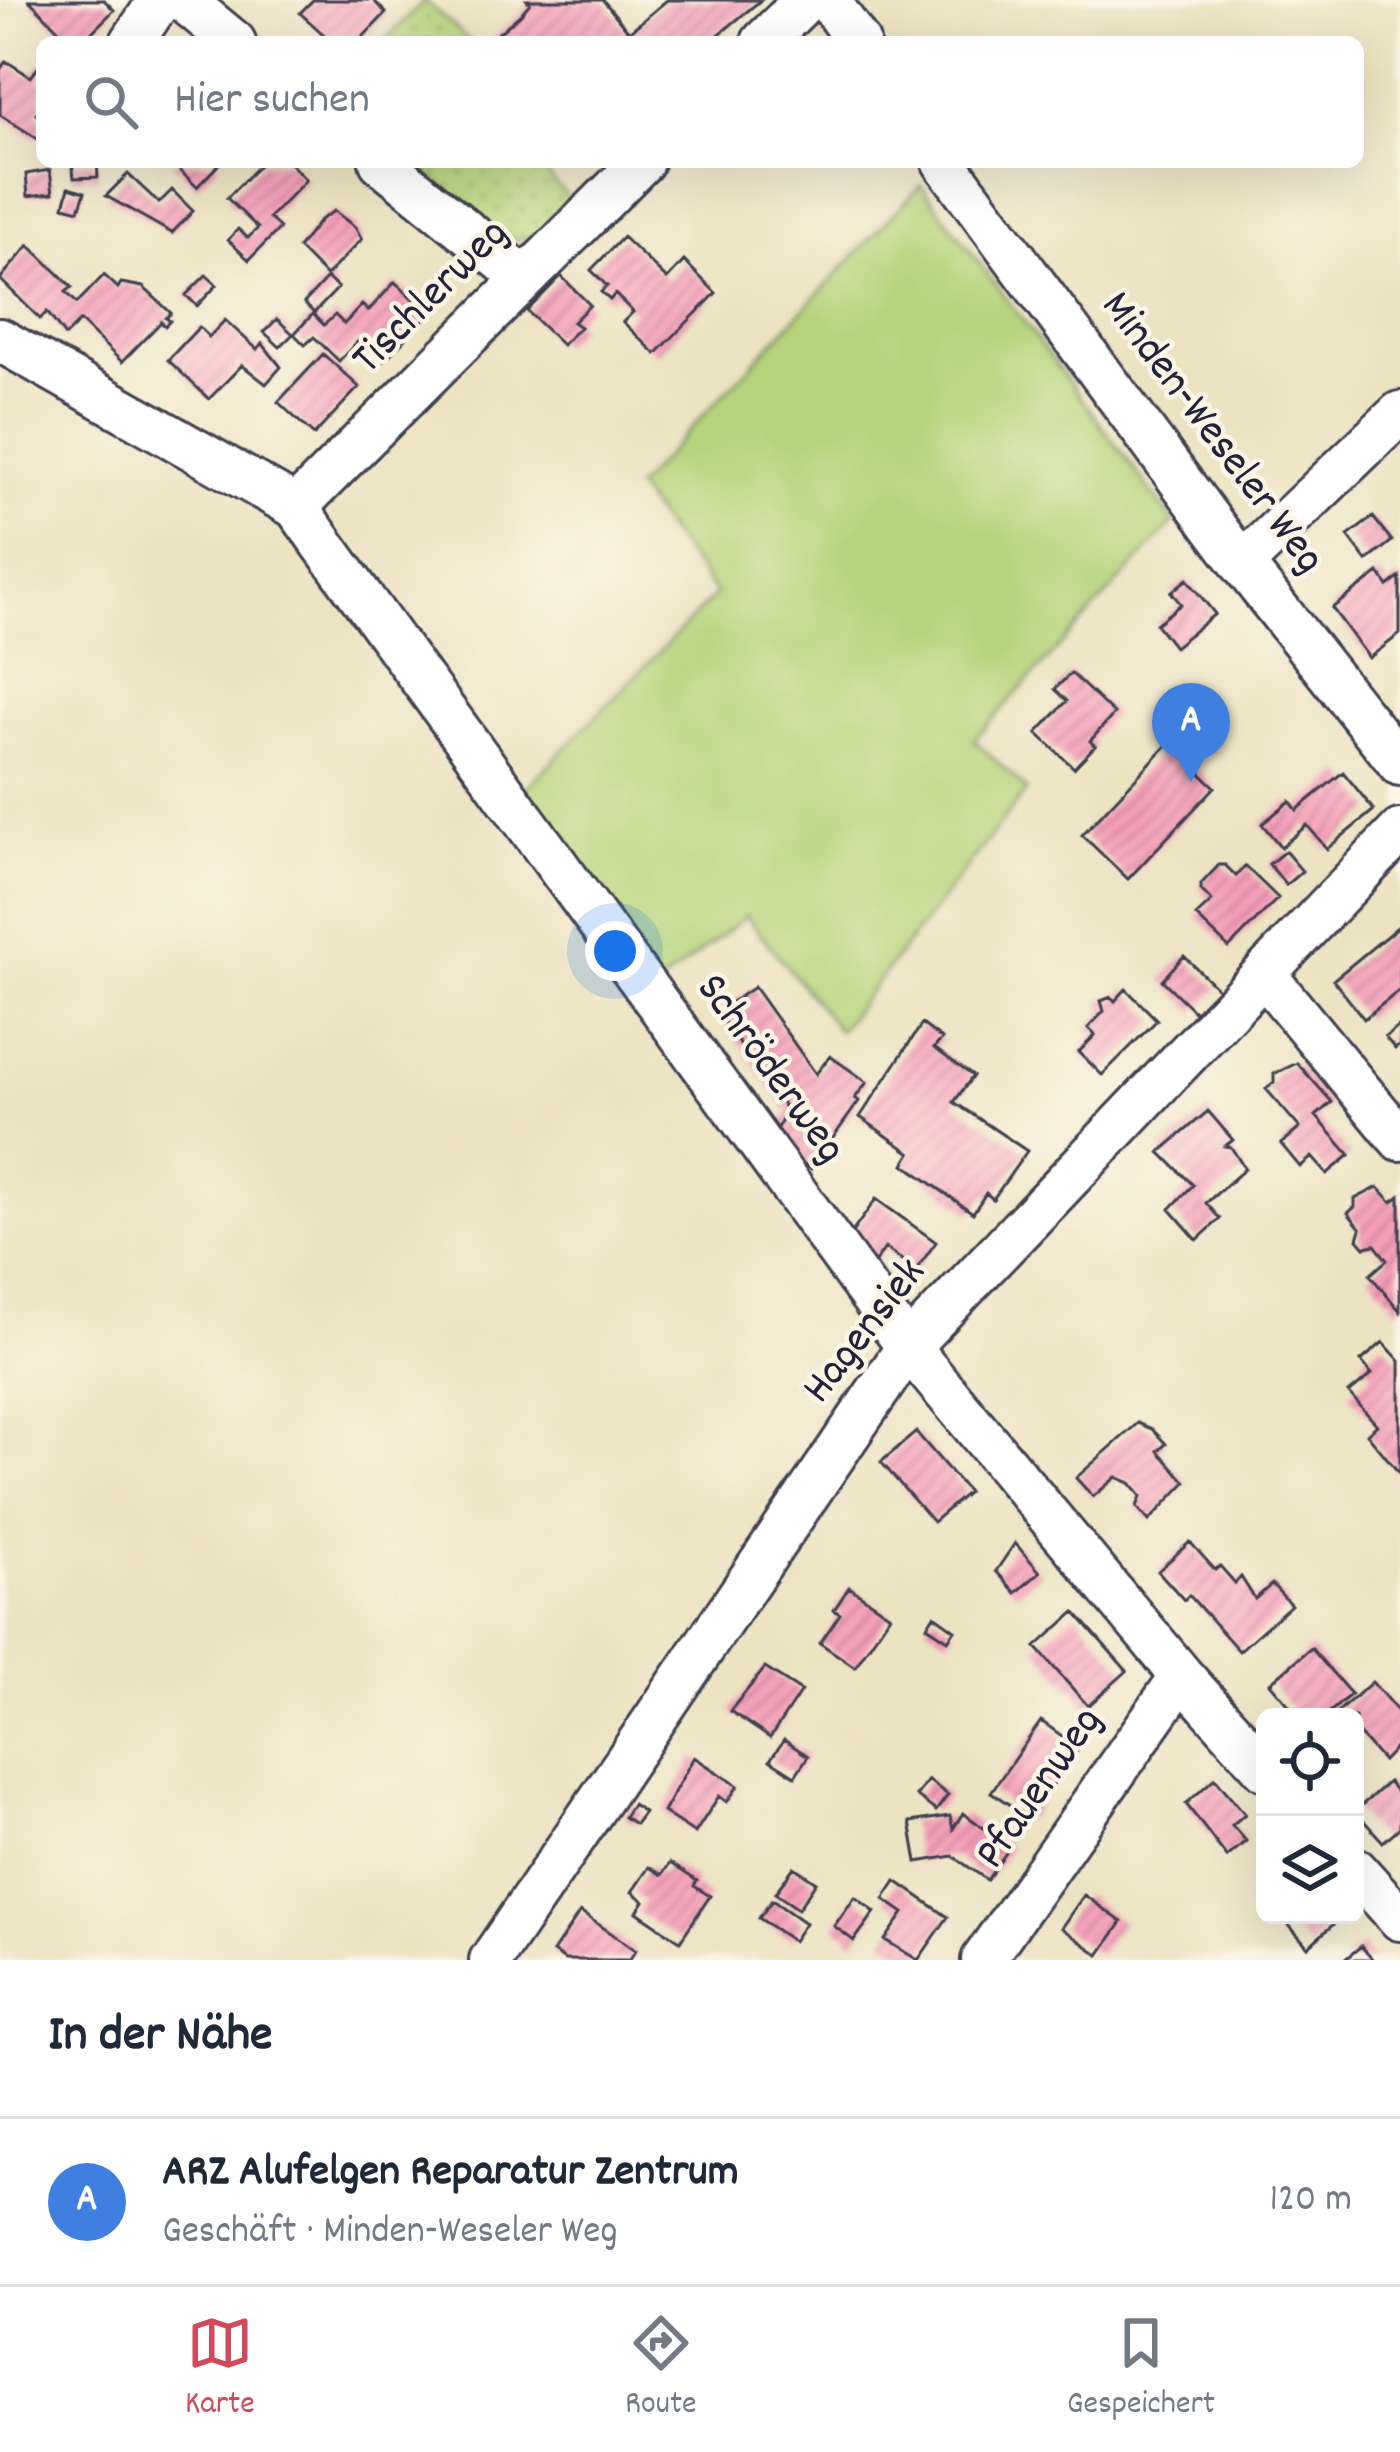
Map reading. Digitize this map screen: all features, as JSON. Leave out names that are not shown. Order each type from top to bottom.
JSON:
[{"type":"street","points":[[136,36],[160,0]]},
{"type":"street","points":[[182,0],[227,36]]},
{"type":"street","points":[[770,36],[806,0]]},
{"type":"street","points":[[828,0],[854,36]]},
{"type":"street","points":[[388,168],[524,278]]},
{"type":"street","name":"Tischlerweg","points":[[296,507],[636,168]]},
{"type":"street","name":"Minden-Weseler Weg","points":[[948,168],[1242,564],[1400,764]]},
{"type":"street","name":"Schröderweg","points":[[0,340],[296,507],[908,1347],[1256,1759]]},
{"type":"street","points":[[1242,564],[1400,413]]},
{"type":"street","name":"Hagensiek","points":[[491,1960],[908,1347],[1400,831]]},
{"type":"street","points":[[1264,974],[1400,1138]]},
{"type":"street","name":"Pfauenweg","points":[[983,1960],[1182,1676]]},
{"type":"street","points":[[1364,1879],[1400,1919]]},
{"type":"green space","points":[[425,1],[464,36],[389,36]]},
{"type":"green space","points":[[422,168],[541,168],[572,202],[542,232],[528,239],[509,237],[481,220]]},
{"type":"green space","points":[[921,185],[1174,522],[974,740],[1027,790],[839,1031],[746,916],[654,989],[519,795],[716,594],[635,488]]},
{"type":"building","points":[[29,0],[104,0],[114,10],[88,36],[65,36]]},
{"type":"building","points":[[313,0],[373,0],[386,13],[364,36],[325,36],[300,13]]},
{"type":"building","points":[[527,0],[603,0],[629,32],[667,0],[761,0],[717,36],[495,36],[530,3]]},
{"type":"building","points":[[6,61],[31,77],[36,70],[36,138],[0,115],[0,70]]},
{"type":"building","points":[[73,168],[97,168],[98,177],[74,178]]},
{"type":"building","points":[[177,168],[215,168],[197,187]]},
{"type":"building","points":[[256,168],[295,168],[306,180],[269,218],[280,228],[249,260],[228,240],[238,229],[248,238],[258,228],[227,198]]},
{"type":"building","points":[[50,170],[53,193],[28,196],[26,174]]},
{"type":"building","points":[[128,174],[159,203],[172,190],[193,211],[172,233],[106,196]]},
{"type":"building","points":[[69,187],[85,192],[79,210],[64,206]]},
{"type":"building","points":[[334,211],[362,239],[326,276],[298,248],[320,220]]},
{"type":"building","points":[[623,237],[667,279],[684,261],[716,293],[656,354],[623,322],[633,312],[615,294],[610,300],[601,292],[607,286],[591,270]]},
{"type":"building","points":[[29,245],[72,287],[66,292],[77,303],[104,275],[118,288],[121,283],[143,287],[171,313],[166,318],[170,321],[165,326],[161,322],[122,362],[80,321],[65,336],[47,312],[40,319],[0,279]]},
{"type":"building","points":[[206,275],[217,285],[197,306],[186,295]]},
{"type":"building","points":[[561,276],[590,305],[573,322],[580,327],[562,345],[527,311]]},
{"type":"building","points":[[327,278],[338,288],[314,313],[304,303]]},
{"type":"building","points":[[395,282],[429,314],[384,361],[360,339],[339,361],[314,337],[305,345],[294,334],[313,314],[324,325],[335,315],[344,324],[362,305],[368,311]]},
{"type":"building","points":[[277,319],[293,334],[280,347],[264,332]]},
{"type":"building","points":[[225,320],[257,349],[262,343],[281,367],[266,384],[242,365],[209,399],[168,360],[199,327],[209,337]]},
{"type":"building","points":[[323,354],[359,387],[314,435],[278,402]]},
{"type":"building","points":[[1373,517],[1392,541],[1367,561],[1348,536]]},
{"type":"building","points":[[1379,573],[1388,586],[1400,577],[1400,634],[1369,658],[1332,608]]},
{"type":"building","points":[[1187,579],[1215,614],[1174,647],[1156,624],[1181,604],[1171,592]]},
{"type":"building","points":[[1071,673],[1114,714],[1090,741],[1095,746],[1074,768],[1037,733],[1067,701],[1055,689]]},
{"type":"building","points":[[1169,743],[1215,787],[1128,879],[1082,835]]},
{"type":"building","points":[[1343,772],[1374,810],[1327,849],[1307,825],[1281,847],[1262,824],[1290,801],[1297,810]]},
{"type":"building","points":[[1285,851],[1302,871],[1286,885],[1269,864]]},
{"type":"building","points":[[1219,865],[1236,876],[1245,866],[1278,898],[1229,948],[1196,916],[1212,901],[1201,884]]},
{"type":"building","points":[[1400,925],[1400,990],[1364,1019],[1333,980]]},
{"type":"building","points":[[1184,956],[1218,989],[1195,1012],[1162,980]]},
{"type":"building","points":[[754,987],[816,1074],[830,1056],[867,1082],[811,1169],[769,1139],[788,1112],[717,1012]]},
{"type":"building","points":[[1126,989],[1157,1020],[1102,1075],[1079,1052],[1095,1035],[1088,1028],[1104,1011],[1101,1001],[1111,997],[1115,1001]]},
{"type":"building","points":[[922,1024],[942,1039],[934,1048],[973,1076],[954,1102],[1027,1151],[993,1199],[986,1193],[973,1213],[904,1164],[911,1153],[860,1117]]},
{"type":"building","points":[[1400,1026],[1400,1045],[1395,1049],[1385,1037]]},
{"type":"building","points":[[1297,1063],[1332,1102],[1316,1116],[1350,1155],[1327,1174],[1312,1157],[1300,1167],[1281,1144],[1300,1128],[1266,1089],[1274,1082],[1274,1074]]},
{"type":"building","points":[[1208,1111],[1233,1140],[1225,1146],[1231,1147],[1245,1169],[1206,1203],[1220,1219],[1197,1240],[1170,1209],[1193,1185],[1160,1152]]},
{"type":"building","points":[[1378,1187],[1392,1202],[1400,1196],[1400,1311],[1370,1275],[1387,1260],[1375,1245],[1365,1247],[1358,1239],[1361,1229],[1348,1213],[1355,1199]]},
{"type":"building","points":[[876,1199],[936,1242],[916,1270],[885,1248],[875,1262],[846,1241]]},
{"type":"building","points":[[1383,1342],[1400,1361],[1400,1474],[1367,1434],[1377,1425],[1349,1393],[1372,1374],[1361,1361]]},
{"type":"building","points":[[1138,1423],[1152,1429],[1166,1444],[1158,1451],[1186,1482],[1149,1521],[1137,1507],[1141,1496],[1130,1483],[1116,1477],[1093,1497],[1076,1478]]},
{"type":"building","points":[[916,1432],[968,1492],[933,1522],[881,1462]]},
{"type":"building","points":[[1190,1542],[1215,1570],[1220,1566],[1235,1583],[1241,1577],[1255,1599],[1272,1584],[1291,1605],[1239,1651],[1189,1595],[1184,1600],[1158,1571]]},
{"type":"building","points":[[1015,1543],[1040,1572],[1016,1593],[996,1571]]},
{"type":"building","points":[[849,1587],[890,1615],[855,1667],[820,1643],[840,1614],[834,1610]]},
{"type":"building","points":[[1075,1612],[1127,1671],[1088,1706],[1036,1647]]},
{"type":"building","points":[[934,1615],[955,1630],[948,1640],[927,1626]]},
{"type":"building","points":[[1311,1648],[1351,1694],[1335,1708],[1291,1708],[1270,1683]]},
{"type":"building","points":[[765,1668],[801,1691],[770,1738],[730,1711]]},
{"type":"building","points":[[1372,1682],[1400,1714],[1400,1743],[1383,1761],[1364,1740],[1364,1708],[1342,1708]]},
{"type":"building","points":[[1041,1721],[1079,1748],[1029,1818],[991,1792]]},
{"type":"building","points":[[784,1740],[808,1756],[795,1776],[770,1760]]},
{"type":"building","points":[[694,1757],[738,1786],[727,1802],[719,1796],[695,1833],[663,1812]]},
{"type":"building","points":[[1215,1778],[1245,1814],[1232,1825],[1246,1841],[1227,1857],[1186,1804]]},
{"type":"building","points":[[928,1780],[948,1795],[936,1811],[916,1796]]},
{"type":"building","points":[[1388,1782],[1400,1796],[1400,1827],[1383,1842],[1364,1821],[1364,1803]]},
{"type":"building","points":[[632,1804],[644,1812],[635,1824],[624,1817]]},
{"type":"building","points":[[963,1813],[1010,1847],[987,1880],[953,1856],[917,1862],[910,1822],[950,1816],[953,1829]]},
{"type":"building","points":[[670,1863],[710,1896],[680,1941],[637,1912],[644,1901],[632,1892],[649,1867],[662,1875]]},
{"type":"building","points":[[794,1867],[816,1882],[798,1909],[775,1893]]},
{"type":"building","points":[[896,1881],[948,1917],[918,1960],[885,1940],[904,1913],[884,1899]]},
{"type":"building","points":[[1084,1895],[1122,1922],[1099,1955],[1061,1928]]},
{"type":"building","points":[[855,1897],[875,1912],[854,1941],[834,1926]]},
{"type":"building","points":[[772,1900],[805,1923],[793,1941],[759,1918]]},
{"type":"building","points":[[580,1912],[636,1950],[629,1960],[565,1960],[553,1952]]},
{"type":"building","points":[[1288,1924],[1334,1924],[1308,1947]]},
{"type":"building","points":[[1361,1946],[1373,1960],[1344,1960]]},
{"type":"place","name":"ARZ Alufelgen Reparatur Zentrum","points":[[1191,782]]}]
